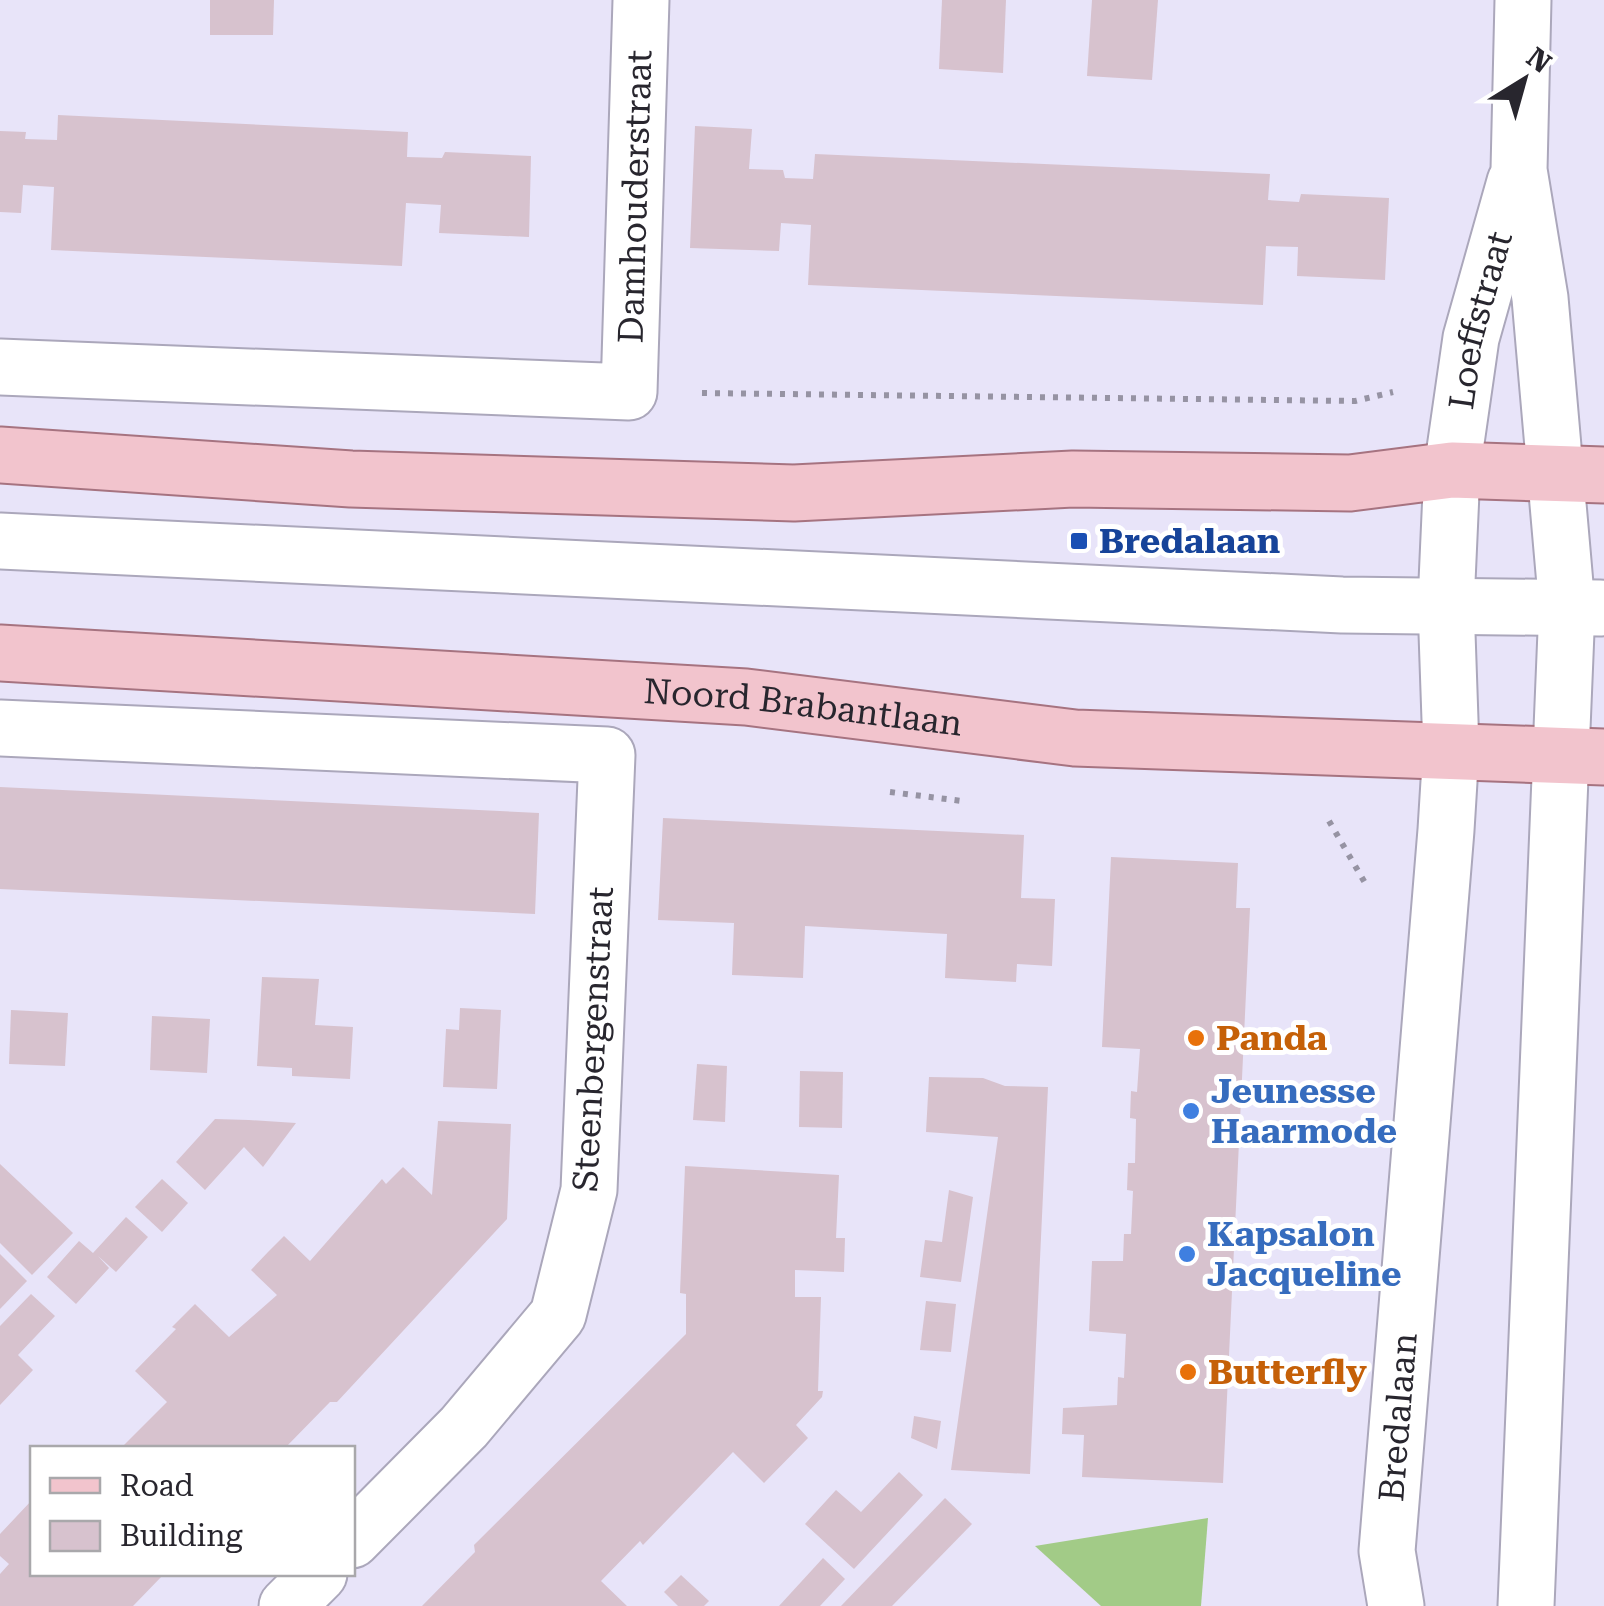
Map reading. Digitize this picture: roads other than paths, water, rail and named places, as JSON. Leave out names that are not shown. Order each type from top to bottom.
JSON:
[{"type":"main road","points":[[0,455],[351,480],[794,494],[1073,480],[1350,483],[1452,470],[1579,475]]},
{"type":"main road","name":"Noord Brabantlaan","points":[[0,653],[746,697],[1075,738],[1451,749],[1584,757]]},
{"type":"street","name":"Damhouderstraat","points":[[0,367],[629,392],[641,0]]},
{"type":"street","name":"Loeffstraat","points":[[1523,0],[1518,170],[1540,298],[1579,475],[1585,608],[1584,757]]},
{"type":"street","name":"Loeffstraat","points":[[1446,604],[1460,390],[1518,170]]},
{"type":"street","points":[[0,541],[1342,604],[1585,608]]},
{"type":"street","name":"Bredalaan","points":[[1396,1606],[1387,1551],[1451,749],[1446,604]]},
{"type":"street","name":"Steenbergenstraat","points":[[0,728],[606,754],[589,1190],[558,1315],[464,1427],[355,1537]]},
{"type":"street","points":[[1526,1606],[1584,757]]},
{"type":"street","points":[[288,1606],[318,1576]]},
{"type":"place","name":"Bredalaan","points":[[1079,541]]},
{"type":"place","name":"Panda","points":[[1196,1038]]},
{"type":"place","name":"Jeunesse Haarmode","points":[[1191,1111]]},
{"type":"place","name":"Kapsalon Jacqueline","points":[[1187,1254]]},
{"type":"place","name":"Butterfly","points":[[1188,1372]]}]
